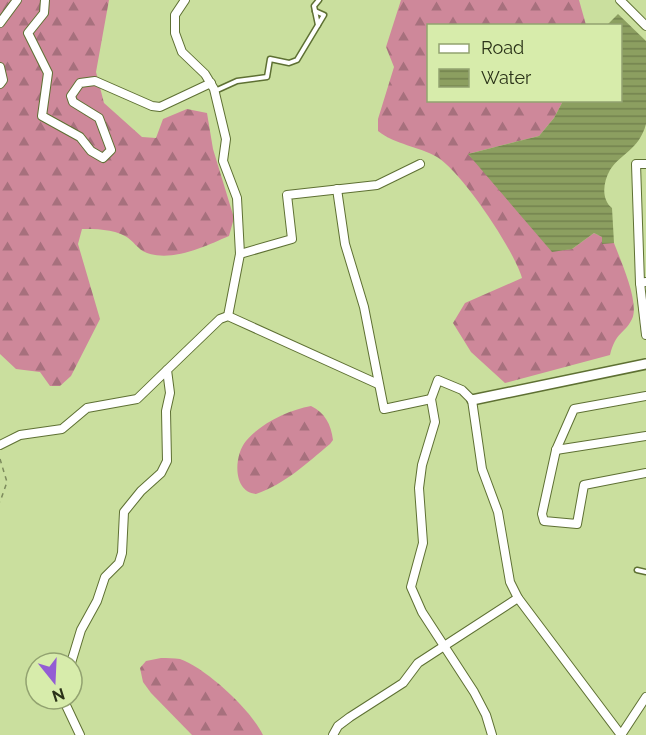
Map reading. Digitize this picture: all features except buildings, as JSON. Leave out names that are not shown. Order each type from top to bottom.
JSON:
[{"type":"street","points":[[0,23],[16,0]]},
{"type":"street","points":[[45,0],[44,13],[28,33],[48,73],[42,116],[80,137],[98,157],[103,158],[111,150],[99,118],[73,102],[71,96],[80,82],[95,81],[152,106],[160,106],[213,87]]},
{"type":"street","points":[[184,0],[175,15],[175,33],[182,52],[213,87],[226,139],[223,161],[237,198],[240,254],[228,315]]},
{"type":"street","points":[[620,0],[646,26]]},
{"type":"street","points":[[0,67],[3,80],[0,84]]},
{"type":"street","points":[[240,254],[292,239],[286,195],[377,184],[420,164]]},
{"type":"street","points":[[646,164],[636,164],[646,335]]},
{"type":"street","points":[[337,189],[345,244],[364,308],[384,409],[431,399]]},
{"type":"street","points":[[228,315],[378,384]]},
{"type":"street","points":[[0,445],[20,435],[62,429],[87,408],[137,399],[220,319],[228,315]]},
{"type":"street","points":[[472,400],[646,363]]},
{"type":"street","points":[[75,651],[81,630],[98,601],[105,577],[119,563],[122,553],[124,512],[141,491],[161,473],[167,461],[165,411],[170,393],[167,370]]},
{"type":"street","points":[[492,735],[478,699],[422,612],[411,587],[423,543],[419,489],[422,465],[435,422],[431,399],[438,380],[462,390],[472,400],[482,469],[498,512],[510,582],[518,597],[621,735],[646,697]]},
{"type":"street","points":[[646,396],[574,409],[556,450],[542,514],[544,522],[577,525],[584,485],[646,473]]},
{"type":"street","points":[[556,450],[646,436]]},
{"type":"street","points":[[333,735],[338,726],[403,683],[418,663],[518,597]]},
{"type":"street","points":[[69,711],[80,735]]},
{"type":"lane","points":[[213,87],[267,76],[270,59],[289,63],[297,60],[324,15],[315,11],[314,6],[319,0]]},
{"type":"lane","points":[[637,570],[646,572]]},
{"type":"path","points":[[0,459],[7,482],[0,502]]},
{"type":"green space","points":[[0,0],[109,0],[96,72],[104,103],[142,137],[156,138],[163,119],[187,109],[207,113],[213,149],[234,218],[229,236],[189,252],[168,256],[144,252],[128,238],[115,232],[82,229],[78,244],[100,319],[71,376],[60,386],[50,386],[40,372],[16,369],[0,354]]},
{"type":"green space","points":[[401,0],[579,0],[586,24],[427,24],[427,102],[562,102],[554,118],[539,136],[468,154],[562,250],[572,249],[594,233],[602,237],[602,243],[614,243],[628,281],[634,312],[629,324],[617,337],[610,355],[505,383],[471,352],[453,323],[465,303],[522,278],[498,231],[473,194],[448,165],[430,153],[392,139],[378,131],[378,119],[394,67],[386,47]]},
{"type":"green space","points":[[311,406],[326,420],[333,440],[304,466],[277,485],[256,494],[248,492],[239,480],[237,472],[239,455],[246,441],[259,428],[276,418]]},
{"type":"green space","points":[[161,658],[180,659],[215,680],[249,714],[263,735],[192,735],[143,682],[140,668],[146,661]]},
{"type":"water","points":[[618,14],[646,41],[646,124],[639,140],[614,164],[606,180],[604,190],[606,200],[612,208],[614,243],[602,244],[602,237],[594,233],[572,249],[552,252],[468,154],[539,136],[554,118],[562,102],[622,102],[622,24],[608,24]]}]
